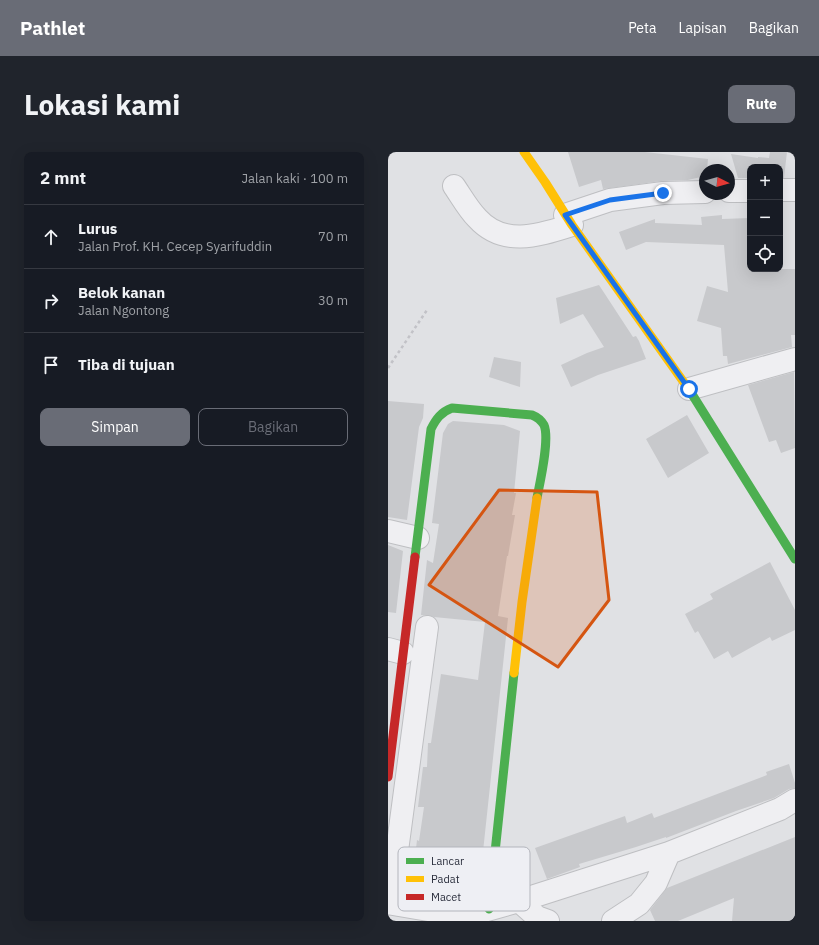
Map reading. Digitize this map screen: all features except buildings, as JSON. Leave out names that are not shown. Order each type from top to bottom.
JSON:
[{"type":"street","points":[[524,152],[569,220],[689,389],[795,558]]},
{"type":"street","points":[[454,186],[477,218],[485,225],[498,232],[514,237],[536,236],[610,200],[663,193],[699,192]]},
{"type":"street","points":[[735,191],[747,190]]},
{"type":"street","points":[[783,190],[795,190]]},
{"type":"street","points":[[689,389],[795,359]]},
{"type":"street","points":[[388,777],[396,651],[418,538],[431,429],[436,418],[444,410],[452,408],[532,415],[540,419],[546,432],[546,440],[522,602],[496,847]]},
{"type":"street","points":[[388,531],[418,538]]},
{"type":"street","points":[[389,903],[427,627]]},
{"type":"street","points":[[530,897],[669,853],[790,805]]},
{"type":"street","points":[[613,921],[639,904],[656,883],[669,853]]},
{"type":"street","points":[[435,911],[446,913],[483,911]]},
{"type":"street","points":[[530,911],[537,917],[548,921]]},
{"type":"path","points":[[388,368],[427,310]]},
{"type":"highlighted area","points":[[499,490],[597,492],[609,600],[558,667],[429,585]]},
{"type":"traffic: fast","points":[[690,391],[795,559]]},
{"type":"traffic: fast","points":[[415,557],[431,429],[439,416],[452,408],[532,415],[540,420],[544,425],[546,440],[544,461],[537,498]]},
{"type":"traffic: fast","points":[[496,847],[514,673]]},
{"type":"traffic: slow","points":[[524,152],[572,225],[690,391]]},
{"type":"traffic: slow","points":[[514,673],[522,602],[537,498]]},
{"type":"traffic: jam","points":[[388,777],[415,557]]},
{"type":"route","points":[[663,193],[610,200],[565,215],[689,389]]}]
